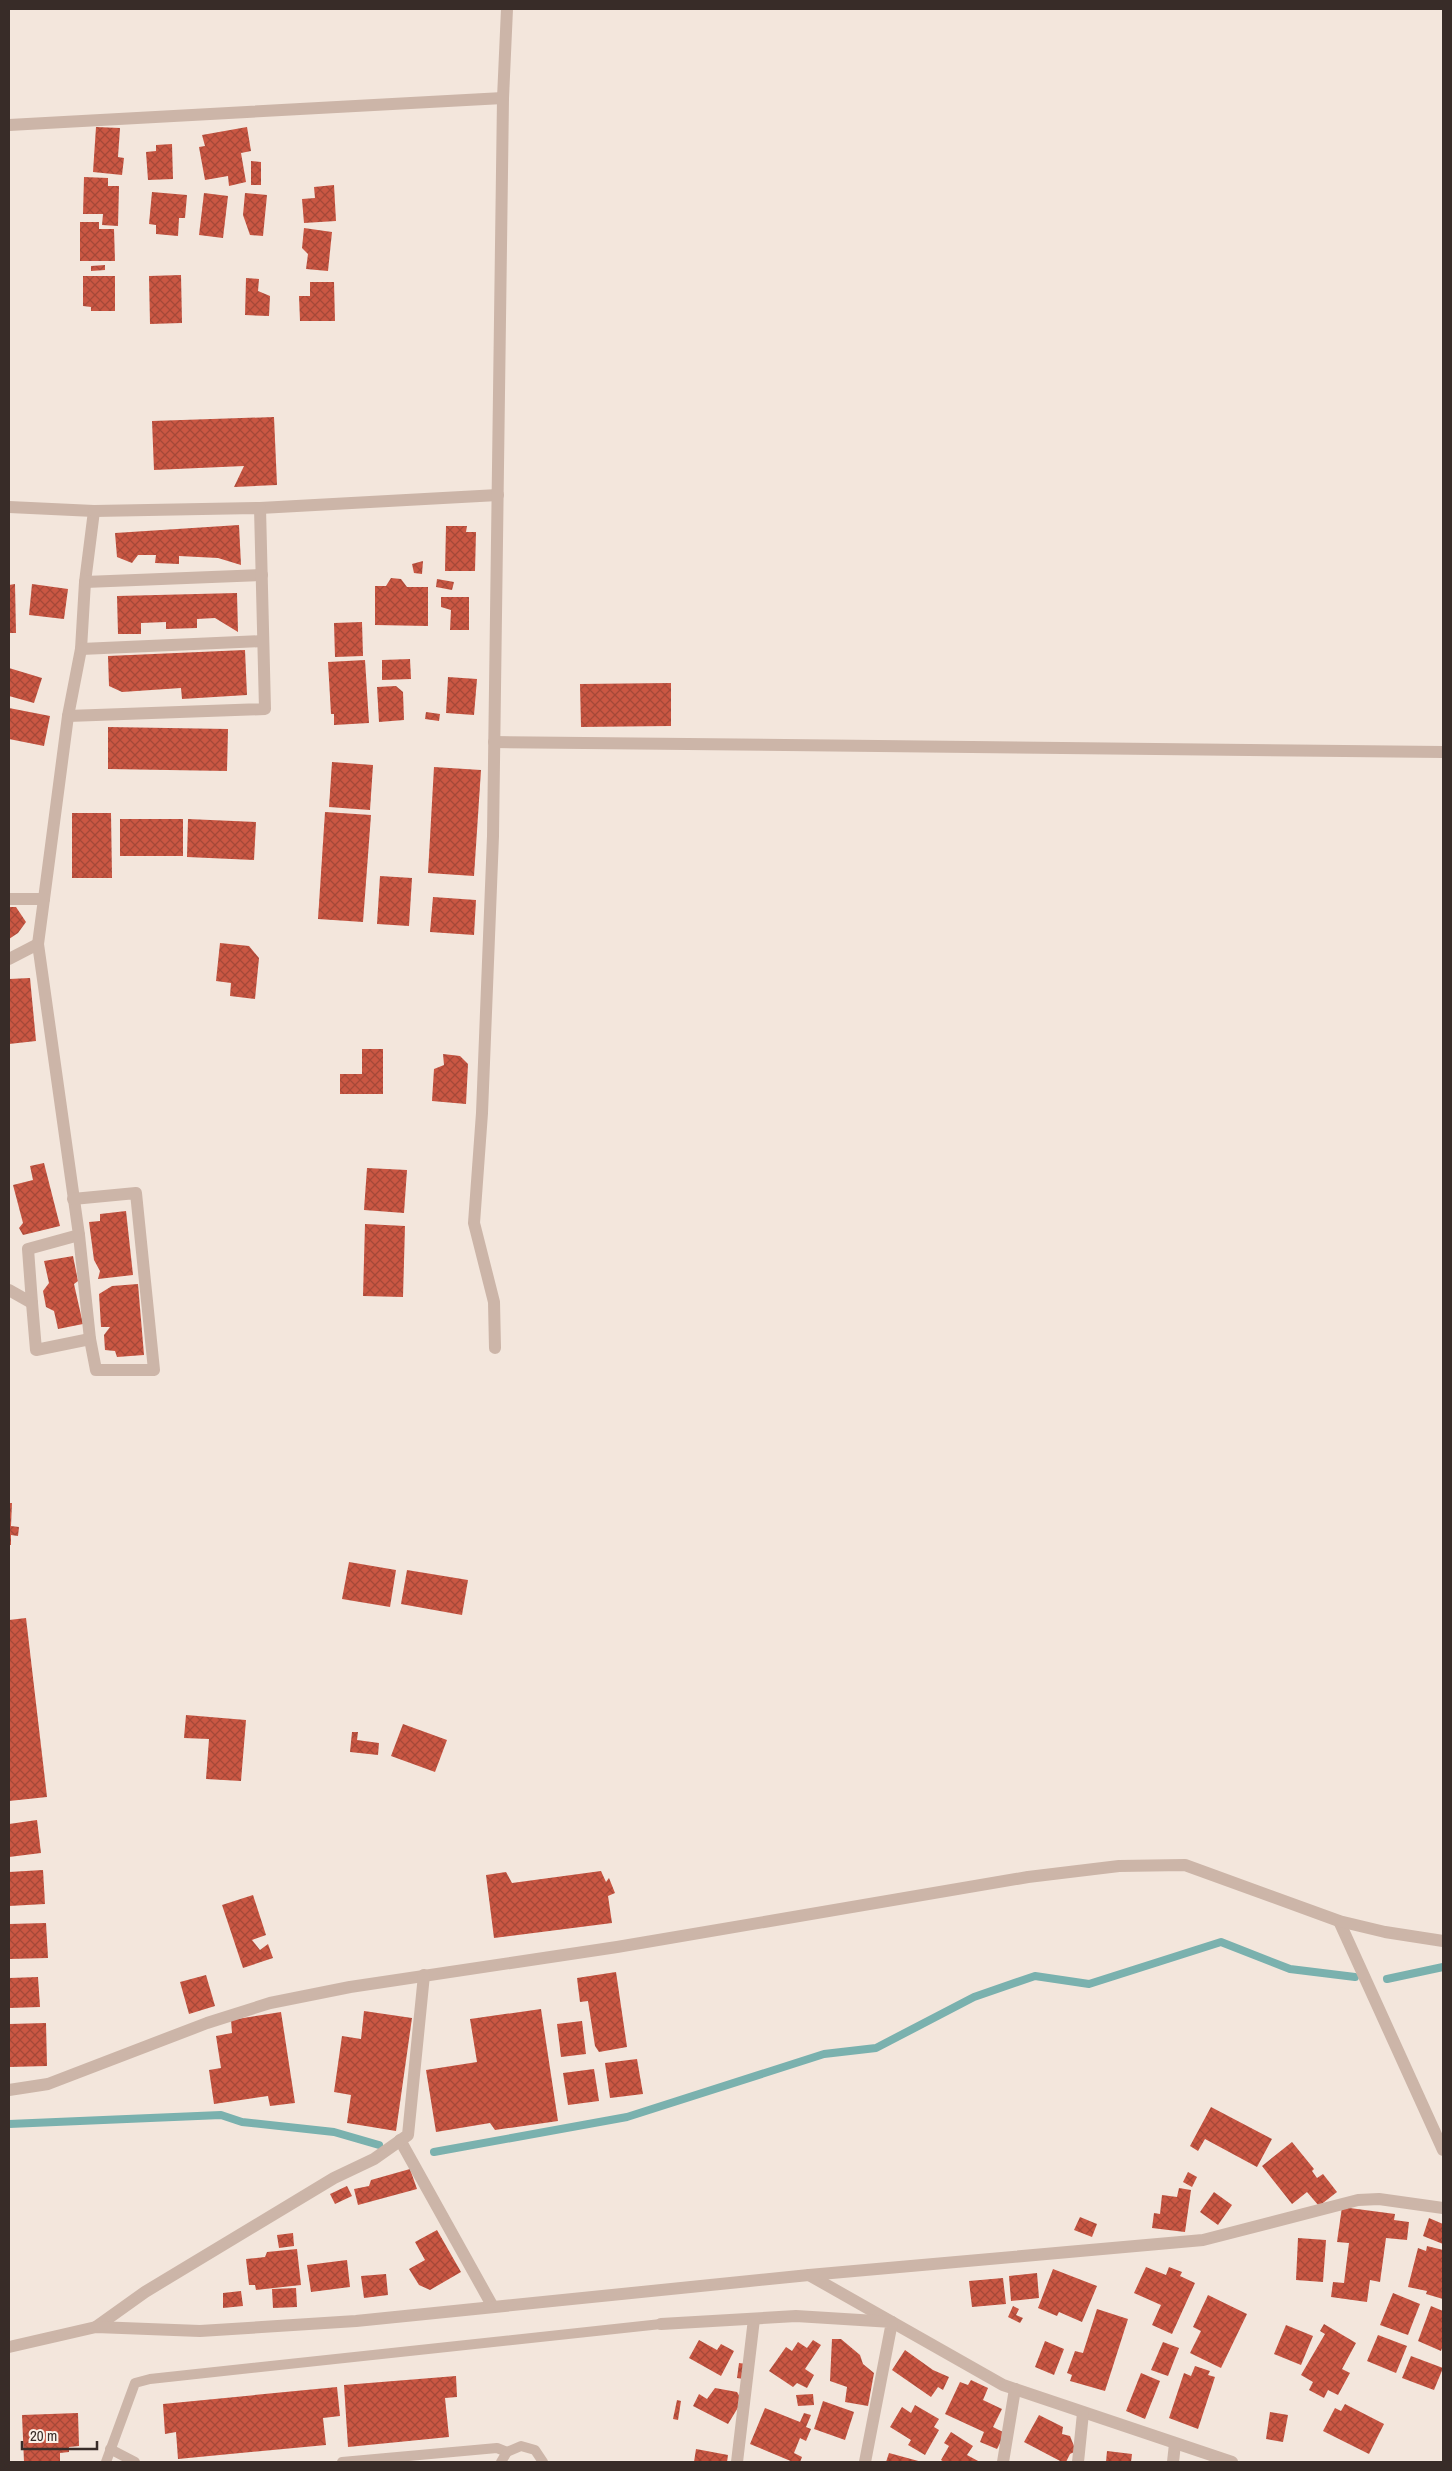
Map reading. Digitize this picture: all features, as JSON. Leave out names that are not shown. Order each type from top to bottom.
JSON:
[{"type":"street","points":[[494,1348],[494,1302],[474,1224],[482,1113],[490,939],[503,98],[507,9]]},
{"type":"street","points":[[9,125],[503,98]]},
{"type":"street","points":[[9,506],[94,511],[260,508],[498,495]]},
{"type":"street","points":[[68,716],[265,709],[260,508]]},
{"type":"street","points":[[73,1199],[136,1193],[154,1370],[96,1370],[90,1339],[79,1236],[73,1199],[38,944],[68,716],[81,650],[85,582],[94,511]]},
{"type":"street","points":[[85,582],[262,575]]},
{"type":"street","points":[[81,650],[263,641]]},
{"type":"street","points":[[494,742],[1443,752]]},
{"type":"street","points":[[9,899],[44,899]]},
{"type":"street","points":[[9,959],[38,944]]},
{"type":"street","points":[[79,1236],[28,1250],[36,1350],[90,1339]]},
{"type":"street","points":[[9,1290],[32,1303]]},
{"type":"street","points":[[9,2090],[48,2084],[207,2023],[270,2003],[424,1975],[617,1947],[1028,1877],[1119,1866],[1185,1865],[1339,1921],[1385,1932],[1443,1941]]},
{"type":"street","points":[[1339,1921],[1443,2150]]},
{"type":"street","points":[[96,2327],[145,2292],[334,2178],[374,2159],[408,2135],[424,1975]]},
{"type":"street","points":[[400,2140],[493,2307]]},
{"type":"street","points":[[9,2347],[96,2327],[200,2331],[356,2321],[809,2275],[1203,2240],[1358,2200],[1379,2199],[1443,2208]]},
{"type":"street","points":[[809,2275],[1003,2385],[1232,2462]]},
{"type":"street","points":[[661,2324],[796,2316],[892,2322]]},
{"type":"street","points":[[737,2462],[754,2319]]},
{"type":"street","points":[[865,2462],[892,2322]]},
{"type":"street","points":[[1003,2462],[1015,2389]]},
{"type":"street","points":[[1078,2462],[1083,2412]]},
{"type":"street","points":[[1173,2462],[1175,2444]]},
{"type":"lane","points":[[106,2462],[134,2383],[150,2379],[661,2324]]},
{"type":"lane","points":[[502,2462],[507,2452],[514,2448],[528,2447],[535,2450],[543,2462]]},
{"type":"lane","points":[[342,2462],[497,2448],[507,2452]]},
{"type":"lane","points":[[110,2449],[135,2462]]},
{"type":"building","points":[[96,127],[120,128],[118,157],[124,158],[122,175],[93,172]]},
{"type":"building","points":[[247,127],[251,151],[241,153],[246,182],[229,186],[228,176],[205,180],[199,147],[205,146],[202,135]]},
{"type":"building","points":[[172,144],[173,179],[148,180],[146,152],[156,151],[156,145]]},
{"type":"building","points":[[251,161],[261,162],[261,185],[251,185]]},
{"type":"building","points":[[84,177],[108,178],[108,186],[119,186],[118,226],[102,225],[103,214],[83,214]]},
{"type":"building","points":[[334,185],[336,221],[304,223],[302,199],[315,198],[314,187]]},
{"type":"building","points":[[152,192],[187,195],[185,218],[179,218],[178,236],[156,234],[156,225],[149,224]]},
{"type":"building","points":[[204,193],[228,196],[223,238],[199,235]]},
{"type":"building","points":[[245,193],[267,195],[263,236],[250,235],[243,215]]},
{"type":"building","points":[[80,222],[99,222],[99,229],[114,229],[115,261],[80,261]]},
{"type":"building","points":[[304,228],[332,232],[328,271],[306,269],[308,254],[302,248]]},
{"type":"building","points":[[105,265],[105,270],[91,271],[91,266]]},
{"type":"building","points":[[181,275],[182,323],[150,324],[149,276]]},
{"type":"building","points":[[83,276],[115,276],[115,311],[91,311],[91,307],[83,306]]},
{"type":"building","points":[[246,278],[259,279],[258,291],[270,296],[269,316],[245,315]]},
{"type":"building","points":[[310,282],[334,282],[335,321],[300,321],[299,296],[310,296]]},
{"type":"building","points":[[274,417],[277,485],[234,487],[244,466],[154,470],[152,421]]},
{"type":"building","points":[[239,525],[241,565],[218,558],[179,556],[179,564],[155,563],[156,555],[138,555],[132,563],[117,557],[115,533]]},
{"type":"building","points":[[446,526],[467,526],[466,532],[476,532],[475,571],[445,571]]},
{"type":"building","points":[[423,561],[422,574],[414,573],[412,564]]},
{"type":"building","points":[[391,578],[401,579],[407,587],[428,587],[428,626],[375,625],[375,586],[386,586]]},
{"type":"building","points":[[437,579],[454,582],[452,590],[436,587]]},
{"type":"building","points":[[15,584],[16,633],[9,633],[9,585]]},
{"type":"building","points":[[32,584],[68,589],[64,619],[29,615]]},
{"type":"building","points":[[237,593],[238,632],[215,618],[197,619],[197,628],[166,629],[166,622],[141,623],[141,634],[118,634],[117,596]]},
{"type":"building","points":[[441,597],[469,597],[469,630],[450,630],[451,610],[441,607]]},
{"type":"building","points":[[362,622],[363,656],[335,657],[334,623]]},
{"type":"building","points":[[245,650],[247,695],[182,699],[181,688],[122,692],[109,686],[108,656]]},
{"type":"building","points":[[410,659],[411,679],[382,680],[382,660]]},
{"type":"building","points":[[365,660],[369,723],[334,725],[334,714],[331,714],[328,662]]},
{"type":"building","points":[[9,668],[42,678],[34,703],[9,696]]},
{"type":"building","points":[[448,677],[477,679],[474,715],[446,713]]},
{"type":"building","points":[[671,683],[671,726],[581,727],[580,684]]},
{"type":"building","points":[[396,686],[403,692],[404,720],[379,722],[377,687]]},
{"type":"building","points":[[9,708],[50,716],[44,746],[9,739]]},
{"type":"building","points":[[426,712],[440,714],[439,721],[425,719]]},
{"type":"building","points":[[108,727],[228,729],[227,771],[108,769]]},
{"type":"building","points":[[332,762],[373,765],[370,810],[329,807]]},
{"type":"building","points":[[434,767],[481,770],[474,876],[428,873]]},
{"type":"building","points":[[325,812],[371,815],[363,922],[318,919]]},
{"type":"building","points":[[72,813],[111,813],[112,878],[72,878]]},
{"type":"building","points":[[120,819],[183,819],[183,856],[120,856]]},
{"type":"building","points":[[188,819],[256,822],[254,860],[187,857]]},
{"type":"building","points":[[380,876],[412,878],[409,926],[377,924]]},
{"type":"building","points":[[433,897],[476,900],[474,935],[430,932]]},
{"type":"building","points":[[9,907],[16,907],[26,922],[18,933],[9,939]]},
{"type":"building","points":[[220,943],[249,946],[259,958],[255,999],[230,996],[231,983],[216,981]]},
{"type":"building","points":[[30,978],[36,1041],[9,1044],[9,979]]},
{"type":"building","points":[[362,1049],[383,1049],[383,1094],[340,1094],[340,1074],[362,1074]]},
{"type":"building","points":[[443,1054],[460,1056],[468,1064],[466,1104],[432,1101],[434,1069],[444,1065]]},
{"type":"building","points":[[44,1163],[60,1226],[23,1235],[19,1228],[23,1223],[13,1185],[33,1180],[30,1166]]},
{"type":"building","points":[[367,1168],[407,1170],[404,1213],[364,1210]]},
{"type":"building","points":[[126,1211],[133,1275],[98,1279],[100,1271],[94,1260],[89,1222],[100,1221],[100,1214]]},
{"type":"building","points":[[365,1224],[405,1226],[403,1297],[363,1296]]},
{"type":"building","points":[[73,1256],[78,1281],[74,1284],[83,1324],[58,1329],[54,1311],[46,1307],[43,1291],[49,1283],[44,1261]]},
{"type":"building","points":[[138,1284],[144,1355],[117,1357],[115,1351],[105,1350],[104,1335],[110,1327],[101,1327],[99,1294],[112,1286]]},
{"type":"building","points":[[9,1503],[12,1503],[11,1526],[19,1527],[18,1536],[11,1535],[11,1545],[9,1545]]},
{"type":"building","points":[[349,1562],[396,1570],[390,1607],[342,1599]]},
{"type":"building","points":[[407,1570],[468,1580],[462,1615],[401,1604]]},
{"type":"building","points":[[26,1618],[47,1797],[9,1801],[9,1620]]},
{"type":"building","points":[[186,1715],[246,1720],[241,1781],[206,1779],[209,1739],[184,1738]]},
{"type":"building","points":[[403,1724],[447,1740],[435,1772],[391,1756]]},
{"type":"building","points":[[352,1732],[358,1732],[357,1740],[379,1743],[378,1755],[350,1752]]},
{"type":"building","points":[[37,1820],[41,1853],[9,1857],[9,1824]]},
{"type":"building","points":[[43,1870],[45,1904],[9,1906],[9,1872]]},
{"type":"building","points":[[601,1871],[606,1882],[609,1878],[615,1893],[608,1896],[612,1923],[494,1938],[486,1875],[506,1872],[512,1883]]},
{"type":"building","points":[[253,1895],[266,1935],[252,1940],[260,1950],[268,1944],[273,1958],[243,1968],[222,1905]]},
{"type":"building","points":[[46,1923],[48,1958],[9,1959],[9,1924]]},
{"type":"building","points":[[616,1972],[627,2047],[599,2052],[595,2046],[588,2001],[580,2002],[577,1978]]},
{"type":"building","points":[[206,1975],[215,2006],[189,2014],[180,1982]]},
{"type":"building","points":[[38,1977],[40,2007],[9,2008],[9,1978]]},
{"type":"building","points":[[541,2009],[558,2121],[495,2130],[490,2123],[436,2132],[426,2070],[477,2062],[470,2019]]},
{"type":"building","points":[[364,2011],[412,2018],[396,2131],[347,2123],[351,2095],[334,2092],[342,2036],[361,2039]]},
{"type":"building","points":[[281,2012],[295,2103],[270,2106],[268,2096],[214,2104],[209,2070],[221,2068],[216,2036],[232,2033],[231,2020]]},
{"type":"building","points":[[582,2021],[586,2054],[561,2057],[557,2024]]},
{"type":"building","points":[[46,2023],[47,2066],[9,2067],[9,2024]]},
{"type":"building","points":[[637,2059],[643,2094],[610,2098],[605,2063]]},
{"type":"building","points":[[594,2069],[599,2101],[568,2105],[563,2073]]},
{"type":"building","points":[[1211,2107],[1272,2139],[1257,2167],[1205,2139],[1198,2151],[1190,2146]]},
{"type":"building","points":[[1292,2142],[1314,2169],[1312,2171],[1317,2178],[1323,2174],[1337,2192],[1319,2206],[1307,2192],[1292,2204],[1262,2166]]},
{"type":"building","points":[[410,2169],[417,2189],[358,2205],[354,2189],[369,2186],[371,2180]]},
{"type":"building","points":[[1188,2172],[1197,2177],[1192,2187],[1183,2182]]},
{"type":"building","points":[[347,2186],[352,2196],[335,2204],[330,2194]]},
{"type":"building","points":[[1179,2188],[1191,2190],[1185,2232],[1152,2228],[1154,2213],[1160,2214],[1162,2195],[1177,2197]]},
{"type":"building","points":[[1214,2192],[1232,2205],[1218,2225],[1200,2212]]},
{"type":"building","points":[[1342,2207],[1395,2214],[1394,2220],[1409,2222],[1407,2240],[1386,2238],[1380,2282],[1370,2280],[1367,2302],[1331,2297],[1333,2282],[1344,2283],[1349,2243],[1337,2242]]},
{"type":"building","points":[[1080,2217],[1097,2224],[1092,2237],[1074,2230]]},
{"type":"building","points":[[1429,2218],[1443,2224],[1443,2244],[1423,2236]]},
{"type":"building","points":[[437,2230],[461,2272],[430,2290],[419,2285],[409,2269],[425,2260],[415,2242]]},
{"type":"building","points":[[293,2233],[294,2246],[279,2248],[277,2235]]},
{"type":"building","points":[[1298,2238],[1326,2240],[1323,2282],[1296,2280]]},
{"type":"building","points":[[1427,2246],[1443,2250],[1443,2299],[1426,2294],[1427,2291],[1408,2287],[1418,2248],[1426,2251]]},
{"type":"building","points":[[297,2249],[301,2285],[256,2290],[255,2285],[249,2285],[246,2259],[265,2257],[267,2252]]},
{"type":"building","points":[[347,2260],[350,2287],[311,2292],[307,2265]]},
{"type":"building","points":[[1146,2267],[1166,2275],[1169,2267],[1182,2272],[1180,2276],[1195,2283],[1172,2334],[1152,2325],[1161,2305],[1134,2293]]},
{"type":"building","points":[[1053,2269],[1097,2286],[1082,2322],[1059,2312],[1057,2316],[1038,2308]]},
{"type":"building","points":[[1037,2273],[1039,2298],[1011,2301],[1009,2276]]},
{"type":"building","points":[[386,2274],[388,2295],[364,2298],[361,2276]]},
{"type":"building","points":[[1003,2278],[1006,2304],[972,2307],[969,2281]]},
{"type":"building","points":[[296,2288],[297,2307],[273,2308],[272,2289]]},
{"type":"building","points":[[241,2291],[243,2306],[223,2308],[223,2293]]},
{"type":"building","points":[[1393,2293],[1420,2304],[1408,2335],[1380,2325]]},
{"type":"building","points":[[1208,2295],[1247,2314],[1221,2368],[1190,2353],[1201,2331],[1193,2327]]},
{"type":"building","points":[[1013,2306],[1019,2309],[1016,2315],[1023,2318],[1020,2323],[1008,2317]]},
{"type":"building","points":[[1431,2306],[1443,2311],[1443,2345],[1441,2351],[1418,2341]]},
{"type":"building","points":[[1097,2309],[1128,2319],[1105,2391],[1070,2381],[1072,2375],[1067,2373],[1075,2351],[1083,2353]]},
{"type":"building","points":[[1324,2324],[1356,2343],[1342,2369],[1350,2373],[1338,2395],[1328,2390],[1324,2398],[1309,2390],[1313,2382],[1301,2375],[1325,2334],[1320,2331]]},
{"type":"building","points":[[1286,2325],[1313,2336],[1301,2365],[1274,2354]]},
{"type":"building","points":[[1378,2335],[1407,2346],[1396,2373],[1367,2361]]},
{"type":"building","points":[[832,2339],[841,2339],[860,2355],[863,2364],[874,2373],[868,2406],[845,2402],[847,2387],[830,2381]]},
{"type":"building","points":[[699,2340],[717,2350],[721,2344],[734,2351],[721,2376],[689,2358]]},
{"type":"building","points":[[813,2340],[821,2345],[805,2369],[814,2375],[807,2388],[797,2383],[793,2387],[769,2371],[786,2347],[792,2351],[798,2342],[807,2348]]},
{"type":"building","points":[[1045,2341],[1064,2349],[1054,2375],[1035,2367]]},
{"type":"building","points":[[1163,2342],[1179,2348],[1168,2376],[1151,2370]]},
{"type":"building","points":[[905,2350],[933,2370],[949,2377],[943,2390],[938,2387],[931,2397],[892,2370]]},
{"type":"building","points":[[1411,2356],[1443,2368],[1434,2390],[1402,2378]]},
{"type":"building","points":[[739,2363],[746,2364],[744,2379],[737,2378]]},
{"type":"building","points":[[1195,2366],[1210,2371],[1208,2375],[1215,2377],[1198,2429],[1169,2418],[1184,2373],[1191,2376]]},
{"type":"building","points":[[1141,2373],[1160,2381],[1145,2419],[1126,2411]]},
{"type":"building","points":[[456,2376],[457,2397],[445,2398],[449,2437],[348,2447],[344,2385]]},
{"type":"building","points":[[971,2380],[988,2388],[983,2400],[1002,2409],[993,2427],[1005,2433],[997,2449],[980,2442],[984,2432],[945,2414],[960,2382],[968,2385]]},
{"type":"building","points":[[337,2387],[340,2416],[323,2418],[326,2445],[178,2459],[176,2432],[165,2434],[163,2404]]},
{"type":"building","points":[[715,2388],[737,2392],[742,2401],[728,2424],[693,2406],[699,2394],[707,2399]]},
{"type":"building","points":[[813,2394],[814,2405],[798,2406],[796,2395]]},
{"type":"building","points":[[677,2400],[681,2401],[678,2420],[673,2419]]},
{"type":"building","points":[[823,2401],[854,2412],[845,2440],[814,2429]]},
{"type":"building","points":[[1345,2404],[1384,2424],[1369,2454],[1323,2431],[1335,2408],[1341,2411]]},
{"type":"building","points":[[915,2405],[939,2419],[934,2427],[939,2430],[925,2455],[908,2445],[911,2440],[890,2427],[902,2407],[911,2413]]},
{"type":"building","points":[[765,2408],[800,2422],[804,2413],[811,2415],[806,2427],[811,2429],[806,2441],[800,2438],[794,2453],[802,2457],[800,2462],[793,2462],[750,2444]]},
{"type":"building","points":[[1270,2412],[1288,2415],[1283,2442],[1266,2439]]},
{"type":"building","points":[[78,2413],[79,2446],[69,2447],[69,2452],[60,2453],[60,2462],[24,2462],[22,2415]]},
{"type":"building","points":[[1039,2415],[1063,2427],[1062,2434],[1070,2436],[1076,2451],[1070,2454],[1066,2462],[1062,2462],[1024,2442]]},
{"type":"building","points":[[951,2432],[973,2446],[967,2455],[980,2462],[944,2462],[941,2460],[949,2446],[944,2443]]},
{"type":"building","points":[[696,2449],[728,2455],[727,2462],[694,2462]]},
{"type":"building","points":[[1107,2451],[1132,2454],[1131,2462],[1106,2462]]},
{"type":"building","points":[[889,2453],[922,2462],[886,2462]]},
{"type":"waterway","points":[[434,2152],[627,2117],[824,2054],[876,2048],[974,1997],[1035,1976],[1089,1984],[1221,1942],[1290,1969],[1355,1977]]},
{"type":"waterway","points":[[1387,1979],[1443,1967]]},
{"type":"waterway","points":[[9,2124],[221,2115],[242,2122],[334,2132],[379,2145]]}]
